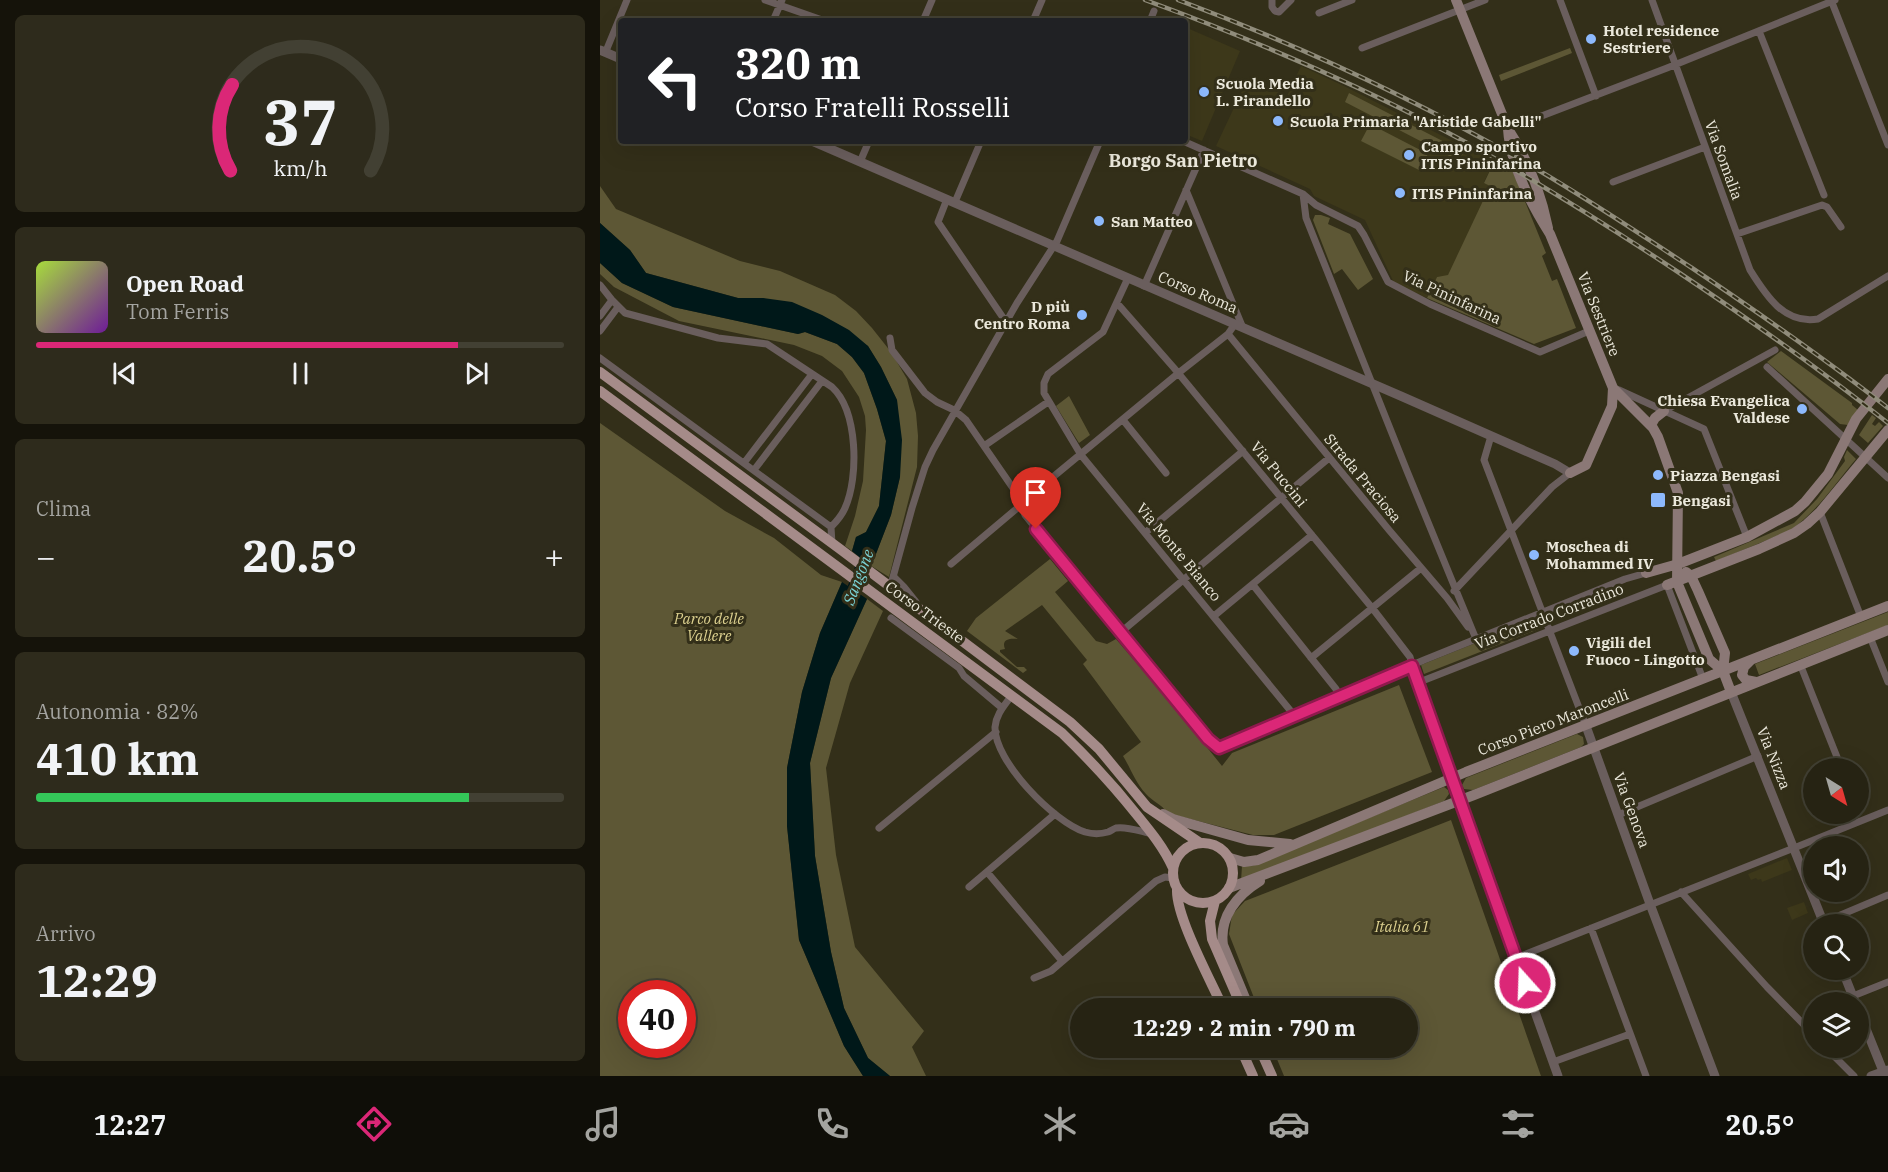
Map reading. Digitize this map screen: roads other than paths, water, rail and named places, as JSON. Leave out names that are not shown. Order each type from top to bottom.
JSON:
[{"type":"main road","name":"Via Sestriere","points":[[1458,5],[1514,145],[1537,189],[1545,209],[1550,234],[1613,388],[1612,406],[1586,465],[1570,473]]},
{"type":"main road","name":"Via Sestriere","points":[[1514,145],[1523,183],[1535,211],[1550,234]]},
{"type":"main road","name":"Corso Trieste","points":[[600,372],[888,582],[923,613],[1070,722],[1099,750],[1147,807],[1200,843]]},
{"type":"main road","points":[[1646,573],[1677,564],[1747,537],[1784,518],[1805,502],[1828,474],[1862,410],[1888,379]]},
{"type":"main road","points":[[1613,388],[1651,425],[1658,437],[1678,493],[1677,564]]},
{"type":"main road","name":"Corso Trieste","points":[[600,391],[1062,733],[1089,759],[1165,849],[1173,873]]},
{"type":"main road","points":[[1651,425],[1654,418],[1664,411]]},
{"type":"main road","points":[[1691,576],[1759,549],[1794,533],[1807,524],[1820,512],[1888,430]]},
{"type":"main road","name":"Via Nizza","points":[[1723,671],[1709,659],[1672,583],[1677,564],[1691,576],[1725,653],[1723,671],[1731,693]]},
{"type":"main road","points":[[1663,568],[1672,583]]},
{"type":"main road","points":[[1646,573],[1672,583]]},
{"type":"main road","name":"Via Corrado Corradino","points":[[1672,583],[1691,576]]},
{"type":"main road","name":"Corso Piero Maroncelli","points":[[1230,858],[1250,862],[1451,778],[1888,606]]},
{"type":"main road","points":[[1229,888],[1460,800],[1888,630]]},
{"type":"main road","points":[[1751,660],[1744,667],[1742,675],[1746,680],[1756,682]]},
{"type":"main road","points":[[1147,807],[1173,819],[1248,840],[1293,844]]},
{"type":"main road","points":[[1178,889],[1183,896],[1195,902],[1215,901],[1224,895],[1233,878],[1230,858],[1218,847],[1200,843],[1183,851],[1175,861],[1173,873],[1185,924],[1218,998]]},
{"type":"main road","points":[[1245,998],[1223,945],[1224,921],[1230,909],[1242,895],[1255,884],[1276,872]]},
{"type":"main road","points":[[1215,901],[1210,921],[1212,939],[1238,998]]},
{"type":"main road","points":[[1245,1058],[1253,1076]]},
{"type":"main road","points":[[1264,1058],[1272,1076]]},
{"type":"street","points":[[619,18],[627,0]]},
{"type":"street","points":[[765,0],[781,2],[818,18]]},
{"type":"street","points":[[924,18],[932,0]]},
{"type":"street","points":[[1034,18],[1042,0]]},
{"type":"street","points":[[1272,0],[1272,7],[1279,12],[1291,0]]},
{"type":"street","points":[[1319,13],[1352,0]]},
{"type":"street","points":[[1362,48],[1458,5],[1485,0]]},
{"type":"street","points":[[1560,0],[1596,96]]},
{"type":"street","name":"Via Somalia","points":[[1652,0],[1750,270],[1772,303],[1792,317],[1811,321],[1825,317],[1888,276]]},
{"type":"street","points":[[1508,129],[1675,65],[1832,0],[1888,145]]},
{"type":"street","points":[[774,18],[781,2]]},
{"type":"street","points":[[1151,18],[1154,11]]},
{"type":"street","points":[[603,51],[618,19]]},
{"type":"street","points":[[1759,31],[1824,195]]},
{"type":"street","points":[[600,42],[603,51]]},
{"type":"street","points":[[603,51],[618,57]]},
{"type":"street","name":"Via Pininfarina","points":[[1188,143],[1303,194],[1316,205],[1358,226],[1388,282],[1430,304],[1540,352],[1589,331]]},
{"type":"street","name":"Corso Roma","points":[[819,144],[1555,464],[1570,473]]},
{"type":"street","points":[[860,162],[868,144]]},
{"type":"street","points":[[980,144],[938,222],[1006,322]]},
{"type":"street","points":[[888,582],[925,467],[954,410],[1057,241],[1099,144]]},
{"type":"street","points":[[1613,182],[1705,147]]},
{"type":"street","points":[[1144,286],[1204,150]]},
{"type":"street","points":[[951,564],[1022,504],[1024,496],[1030,496],[1178,373],[1239,326],[1186,190]]},
{"type":"street","points":[[1303,194],[1306,218],[1476,639]]},
{"type":"street","points":[[1737,234],[1822,205],[1827,207],[1841,227]]},
{"type":"street","points":[[984,446],[1048,402],[1043,387],[1048,374],[1103,332],[1128,278]]},
{"type":"street","points":[[600,285],[625,313],[692,332],[744,343],[766,344],[840,394],[849,418],[855,461],[845,509],[831,527]]},
{"type":"street","points":[[600,316],[612,300]]},
{"type":"street","name":"Via Puccini","points":[[1117,303],[1243,451],[1410,657],[1451,778]]},
{"type":"street","points":[[600,331],[618,307]]},
{"type":"street","name":"Strada Praciosa","points":[[1228,334],[1448,598],[1476,639]]},
{"type":"street","points":[[890,338],[892,351],[925,393],[966,420],[1017,494],[1025,515],[1121,632],[1329,458]]},
{"type":"street","points":[[1664,411],[1775,350]]},
{"type":"street","points":[[600,358],[831,527],[836,546]]},
{"type":"street","points":[[1767,367],[1888,478]]},
{"type":"street","points":[[744,463],[812,374]]},
{"type":"street","points":[[753,470],[822,381]]},
{"type":"street","points":[[1613,388],[1704,429],[1747,537]]},
{"type":"street","name":"Via Monte Bianco","points":[[1048,402],[1081,455],[1294,715]]},
{"type":"street","points":[[1123,420],[1166,473]]},
{"type":"street","name":"Via Genova","points":[[1491,436],[1484,460],[1586,726],[1715,1076]]},
{"type":"street","points":[[1145,532],[1243,451]]},
{"type":"street","points":[[1448,598],[1552,487],[1570,473]]},
{"type":"street","points":[[1820,512],[1861,617]]},
{"type":"street","points":[[1214,616],[1312,535]]},
{"type":"street","points":[[1311,658],[1421,568]]},
{"type":"street","name":"Via Corrado Corradino","points":[[1121,632],[1208,739],[1219,748],[1476,639],[1625,579],[1646,573]]},
{"type":"street","name":"Via Corrado Corradino","points":[[1417,683],[1672,583]]},
{"type":"street","name":"Via Nizza","points":[[1672,583],[1703,679]]},
{"type":"street","points":[[1253,585],[1336,689],[1339,696]]},
{"type":"street","points":[[891,618],[959,668],[963,676],[1002,708]]},
{"type":"street","points":[[1870,637],[1888,682]]},
{"type":"street","points":[[1800,664],[1837,757]]},
{"type":"street","name":"Via Nizza","points":[[1731,693],[1820,914]]},
{"type":"street","points":[[1012,695],[997,717],[997,740],[1009,764],[1055,814],[1082,831],[1108,832],[1116,828],[1153,834]]},
{"type":"street","points":[[879,828],[996,732]]},
{"type":"street","points":[[1618,814],[1758,756]]},
{"type":"street","points":[[1451,778],[1558,1076]]},
{"type":"street","points":[[1516,958],[1888,810]]},
{"type":"street","points":[[969,887],[1055,814]]},
{"type":"street","points":[[987,872],[1062,961]]},
{"type":"street","points":[[1034,978],[1051,971],[1156,881],[1173,873]]},
{"type":"street","points":[[1681,892],[1803,1024]]},
{"type":"street","name":"Via Nizza","points":[[1845,914],[1888,895]]},
{"type":"street","points":[[1591,928],[1646,1076]]},
{"type":"street","points":[[1868,992],[1888,982]]},
{"type":"street","points":[[1553,1062],[1630,1034]]},
{"type":"street","points":[[1869,1034],[1886,1072],[1871,1076]]},
{"type":"street","points":[[1836,1058],[1854,1076]]},
{"type":"water","points":[[600,223],[630,250],[646,273],[738,298],[763,298],[792,302],[849,330],[868,346],[897,400],[902,440],[900,477],[891,515],[874,559],[868,564],[852,551],[856,537],[866,532],[879,506],[886,441],[864,373],[852,357],[837,344],[805,332],[798,334],[673,307],[622,283],[600,263]]},
{"type":"water","points":[[842,582],[867,599],[831,678],[810,763],[815,856],[831,952],[844,1008],[868,1058],[890,1076],[863,1076],[844,1046],[799,940],[787,826],[787,768],[802,692],[820,633]]},
{"type":"waterway","name":"Sangone","points":[[847,605],[865,557]]},
{"type":"railway","points":[[1145,0],[1332,76],[1441,129],[1502,162],[1705,290],[1811,364],[1888,423]]},
{"type":"railway","points":[[1178,0],[1309,53],[1352,73],[1436,114],[1541,172],[1606,212],[1767,319],[1888,408]]},
{"type":"place","name":"Hotel residence Sestriere","points":[[1591,39]]},
{"type":"place","name":"Scuola Media L. Pirandello","points":[[1204,92]]},
{"type":"place","name":"Scuola Primaria \"Aristide Gabelli\"","points":[[1278,121]]},
{"type":"place","name":"Campo sportivo ITIS Pininfarina","points":[[1409,155]]},
{"type":"place","name":"ITIS Pininfarina","points":[[1400,193]]},
{"type":"place","name":"San Matteo","points":[[1099,221]]},
{"type":"place","name":"D più Centro Roma","points":[[1082,315]]},
{"type":"place","name":"Chiesa Evangelica Valdese","points":[[1802,409]]},
{"type":"place","name":"Piazza Bengasi","points":[[1658,475]]},
{"type":"place","name":"Bengasi","points":[[1658,500]]},
{"type":"place","name":"Moschea di Mohammed IV","points":[[1534,555]]},
{"type":"place","name":"Vigili del Fuoco - Lingotto","points":[[1574,651]]},
{"type":"district","name":"Borgo San Pietro","points":[[1183,160]]},
{"type":"park label","name":"Parco delle Vallere","points":[[709,626]]},
{"type":"park label","name":"Italia 61","points":[[1402,926]]}]
